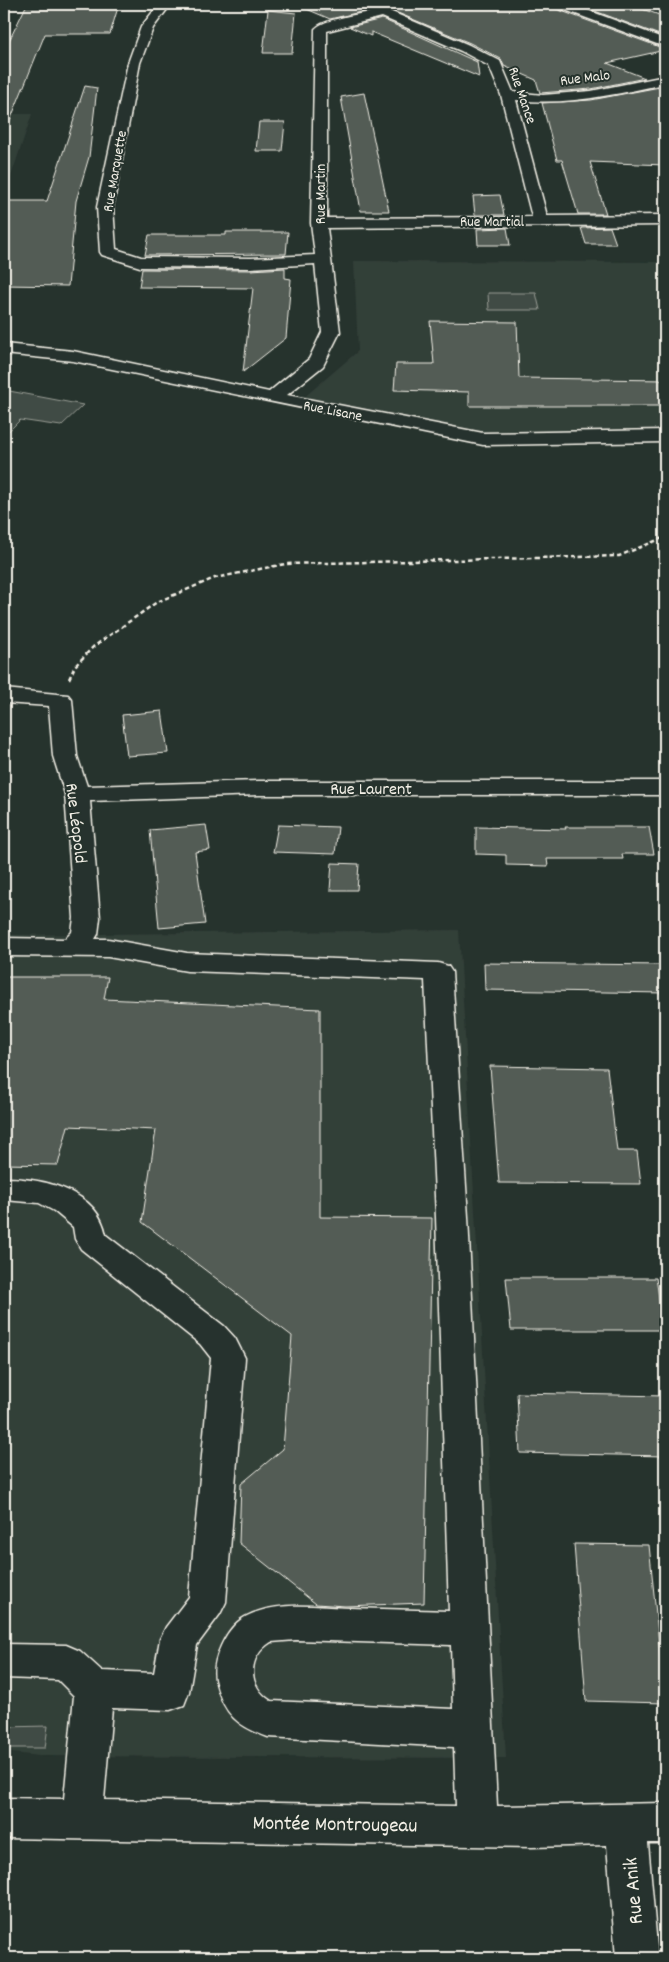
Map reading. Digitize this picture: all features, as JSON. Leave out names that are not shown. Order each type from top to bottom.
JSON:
[{"type":"street","name":"Rue Marquette","points":[[165,4],[147,27],[134,64],[105,206],[108,252],[140,262],[251,263],[322,258]]},
{"type":"street","name":"Rue Mance","points":[[360,4],[465,48],[495,64],[508,95],[541,221]]},
{"type":"street","points":[[561,4],[665,44]]},
{"type":"street","name":"Rue Martin","points":[[273,398],[317,362],[331,332],[319,223],[321,30],[334,24],[383,13]]},
{"type":"street","name":"Rue Malo","points":[[508,95],[544,99],[591,95],[665,80]]},
{"type":"street","name":"Rue Martial","points":[[319,223],[665,220]]},
{"type":"street","name":"Rue Lisane","points":[[4,349],[73,356],[273,398],[484,439],[665,436]]},
{"type":"street","points":[[4,696],[60,700]]},
{"type":"street","name":"Rue Léopold","points":[[60,700],[65,756],[77,794],[80,932]]},
{"type":"street","name":"Rue Laurent","points":[[77,794],[259,788],[665,788]]},
{"type":"street","points":[[4,946],[80,932],[108,948],[187,962],[438,972],[452,1217],[477,1826]]},
{"type":"street","points":[[4,1189],[36,1191],[50,1194],[63,1201],[84,1218],[89,1225],[89,1234],[92,1241],[212,1335],[223,1347],[228,1358],[207,1602],[179,1638],[170,1692],[94,1690],[66,1663],[4,1661]]},
{"type":"street","points":[[469,1629],[296,1622],[264,1626],[246,1640],[234,1662],[233,1676],[242,1701],[250,1710],[268,1718],[474,1729]]},
{"type":"street","points":[[82,1819],[94,1690]]},
{"type":"street","name":"Montée Montrougeau","points":[[4,1818],[532,1827],[646,1824]]},
{"type":"street","name":"Rue Anik","points":[[638,1958],[646,1824]]},
{"type":"path","points":[[60,700],[75,666],[93,647],[157,602],[215,578],[285,564],[619,556],[665,537]]},
{"type":"shaded area","points":[[4,114],[32,114],[4,197]]},
{"type":"shaded area","points":[[354,261],[665,262],[665,436],[483,439],[302,399],[358,351]]},
{"type":"shaded area","points":[[488,293],[536,293],[540,310],[489,310]]},
{"type":"shaded area","points":[[4,390],[83,405],[61,426],[20,420],[4,436]]},
{"type":"shaded area","points":[[459,930],[506,1758],[39,1756],[4,1752],[4,935]]},
{"type":"shaded area","points":[[48,1726],[45,1748],[4,1748],[4,1727]]},
{"type":"building","points":[[27,4],[119,4],[110,34],[45,34],[5,133],[4,51]]},
{"type":"building","points":[[295,4],[360,4],[359,8],[365,11],[330,19]]},
{"type":"building","points":[[376,4],[553,4],[556,9],[665,50],[607,63],[645,78],[591,89],[540,93],[536,80],[504,66],[501,59],[470,43]]},
{"type":"building","points":[[576,4],[628,4],[665,17],[665,37]]},
{"type":"building","points":[[268,10],[296,13],[292,53],[263,53]]},
{"type":"building","points":[[382,19],[477,62],[479,77],[371,32],[371,36],[350,27]]},
{"type":"building","points":[[85,86],[97,88],[89,157],[76,201],[68,286],[4,285],[4,201],[47,201]]},
{"type":"building","points":[[665,86],[665,165],[590,162],[606,214],[578,214],[562,160],[557,160],[542,103],[591,100]]},
{"type":"building","points":[[364,93],[389,211],[361,211],[341,97]]},
{"type":"building","points":[[259,122],[285,122],[282,151],[256,151]]},
{"type":"building","points":[[500,195],[504,215],[475,215],[473,196]]},
{"type":"building","points":[[610,227],[616,244],[586,244],[581,228]]},
{"type":"building","points":[[507,228],[510,245],[478,245],[477,229]]},
{"type":"building","points":[[226,232],[288,232],[286,254],[145,255],[149,235],[226,235]]},
{"type":"building","points":[[285,268],[285,278],[291,279],[286,338],[243,372],[253,288],[139,287],[142,269],[251,270]]},
{"type":"building","points":[[430,321],[517,322],[519,378],[665,380],[665,406],[469,406],[469,392],[394,390],[396,364],[434,364]]},
{"type":"building","points":[[162,711],[168,753],[127,756],[122,715]]},
{"type":"building","points":[[206,825],[210,850],[195,852],[205,924],[159,928],[150,830]]},
{"type":"building","points":[[278,825],[338,827],[335,854],[273,852]]},
{"type":"building","points":[[476,827],[566,829],[565,827],[649,827],[654,854],[622,854],[623,859],[547,859],[548,866],[506,865],[506,855],[476,854]]},
{"type":"building","points":[[332,863],[359,864],[357,890],[330,890]]},
{"type":"building","points":[[484,963],[665,965],[665,993],[485,990]]},
{"type":"building","points":[[4,977],[108,977],[104,999],[320,1009],[320,1217],[432,1218],[424,1603],[345,1606],[316,1604],[239,1543],[241,1484],[283,1449],[292,1336],[142,1222],[156,1130],[68,1126],[58,1165],[4,1164]]},
{"type":"building","points":[[490,1066],[607,1068],[617,1151],[637,1151],[641,1184],[499,1183]]},
{"type":"building","points":[[506,1278],[656,1278],[664,1330],[511,1330]]},
{"type":"building","points":[[517,1393],[665,1396],[665,1456],[520,1453]]},
{"type":"building","points":[[574,1544],[649,1545],[665,1703],[586,1701]]}]
